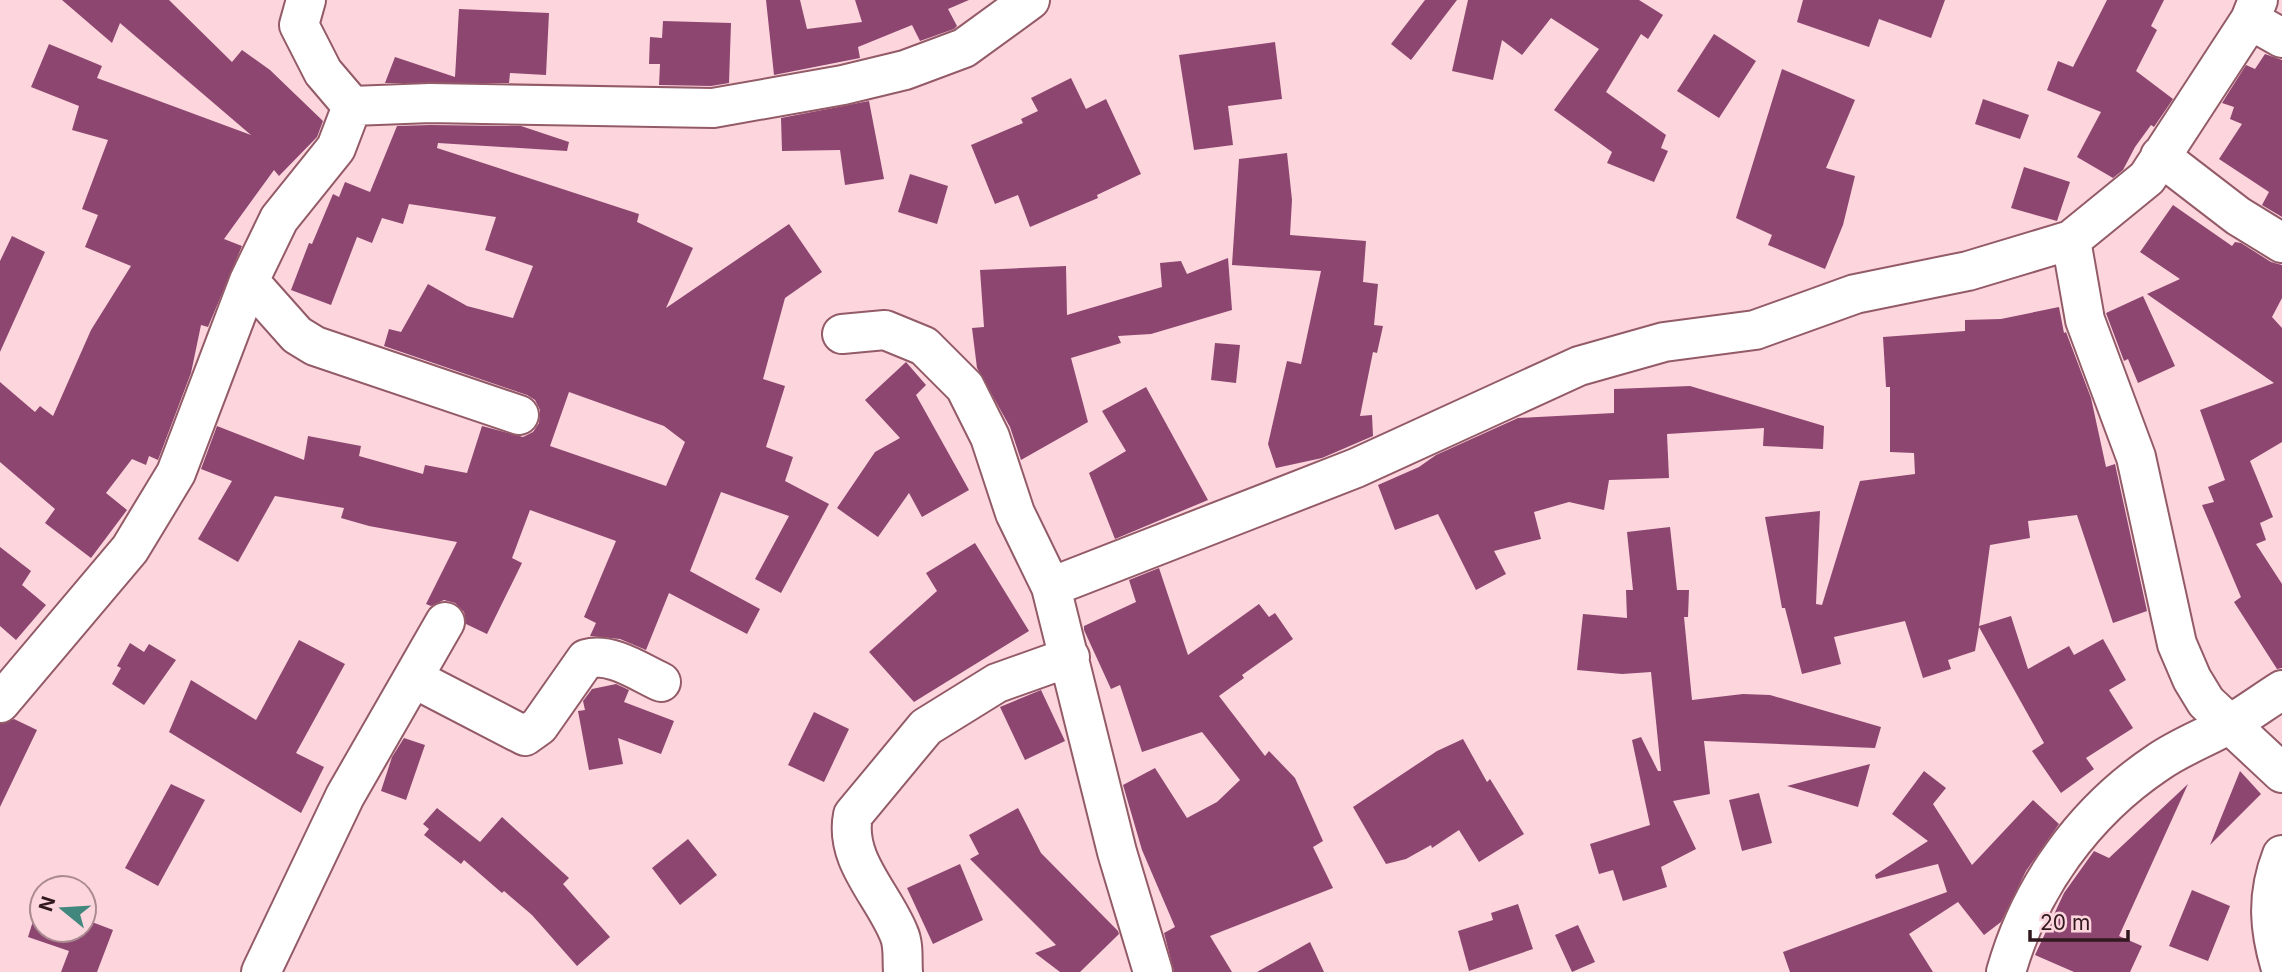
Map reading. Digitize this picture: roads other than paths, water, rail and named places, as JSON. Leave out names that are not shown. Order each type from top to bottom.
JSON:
[{"type":"street","points":[[306,0],[299,24],[323,72],[352,106]]},
{"type":"street","points":[[352,106],[430,103],[713,108],[905,71],[964,48],[1030,0]]},
{"type":"street","points":[[1051,587],[1356,468],[1579,366],[1664,342],[1755,330],[1855,294],[1968,271],[2071,240],[2147,178],[2160,156],[2263,19]]},
{"type":"street","points":[[0,703],[130,549],[176,473],[249,281],[279,219],[336,148],[352,106]]},
{"type":"street","points":[[2160,156],[2238,216],[2282,243]]},
{"type":"street","points":[[2071,240],[2085,320],[2137,457],[2177,644],[2192,679],[2206,702],[2282,773]]},
{"type":"street","points":[[249,281],[298,335],[314,346],[519,415]]},
{"type":"street","points":[[842,334],[885,330],[924,346],[965,387],[990,437],[1015,513],[1051,587],[1117,852],[1153,972]]},
{"type":"street","points":[[261,972],[345,796],[446,622]]},
{"type":"street","points":[[415,679],[524,736],[539,726],[586,659],[596,656],[615,661],[661,682]]},
{"type":"street","points":[[903,972],[900,936],[854,851],[849,833],[853,815],[926,727],[997,683],[1070,657]]},
{"type":"street","points":[[2006,972],[2035,897],[2071,842],[2095,816],[2154,764],[2188,743],[2231,723],[2282,690]]},
{"type":"street","points":[[2282,855],[2270,900],[2271,936],[2282,972]]}]
